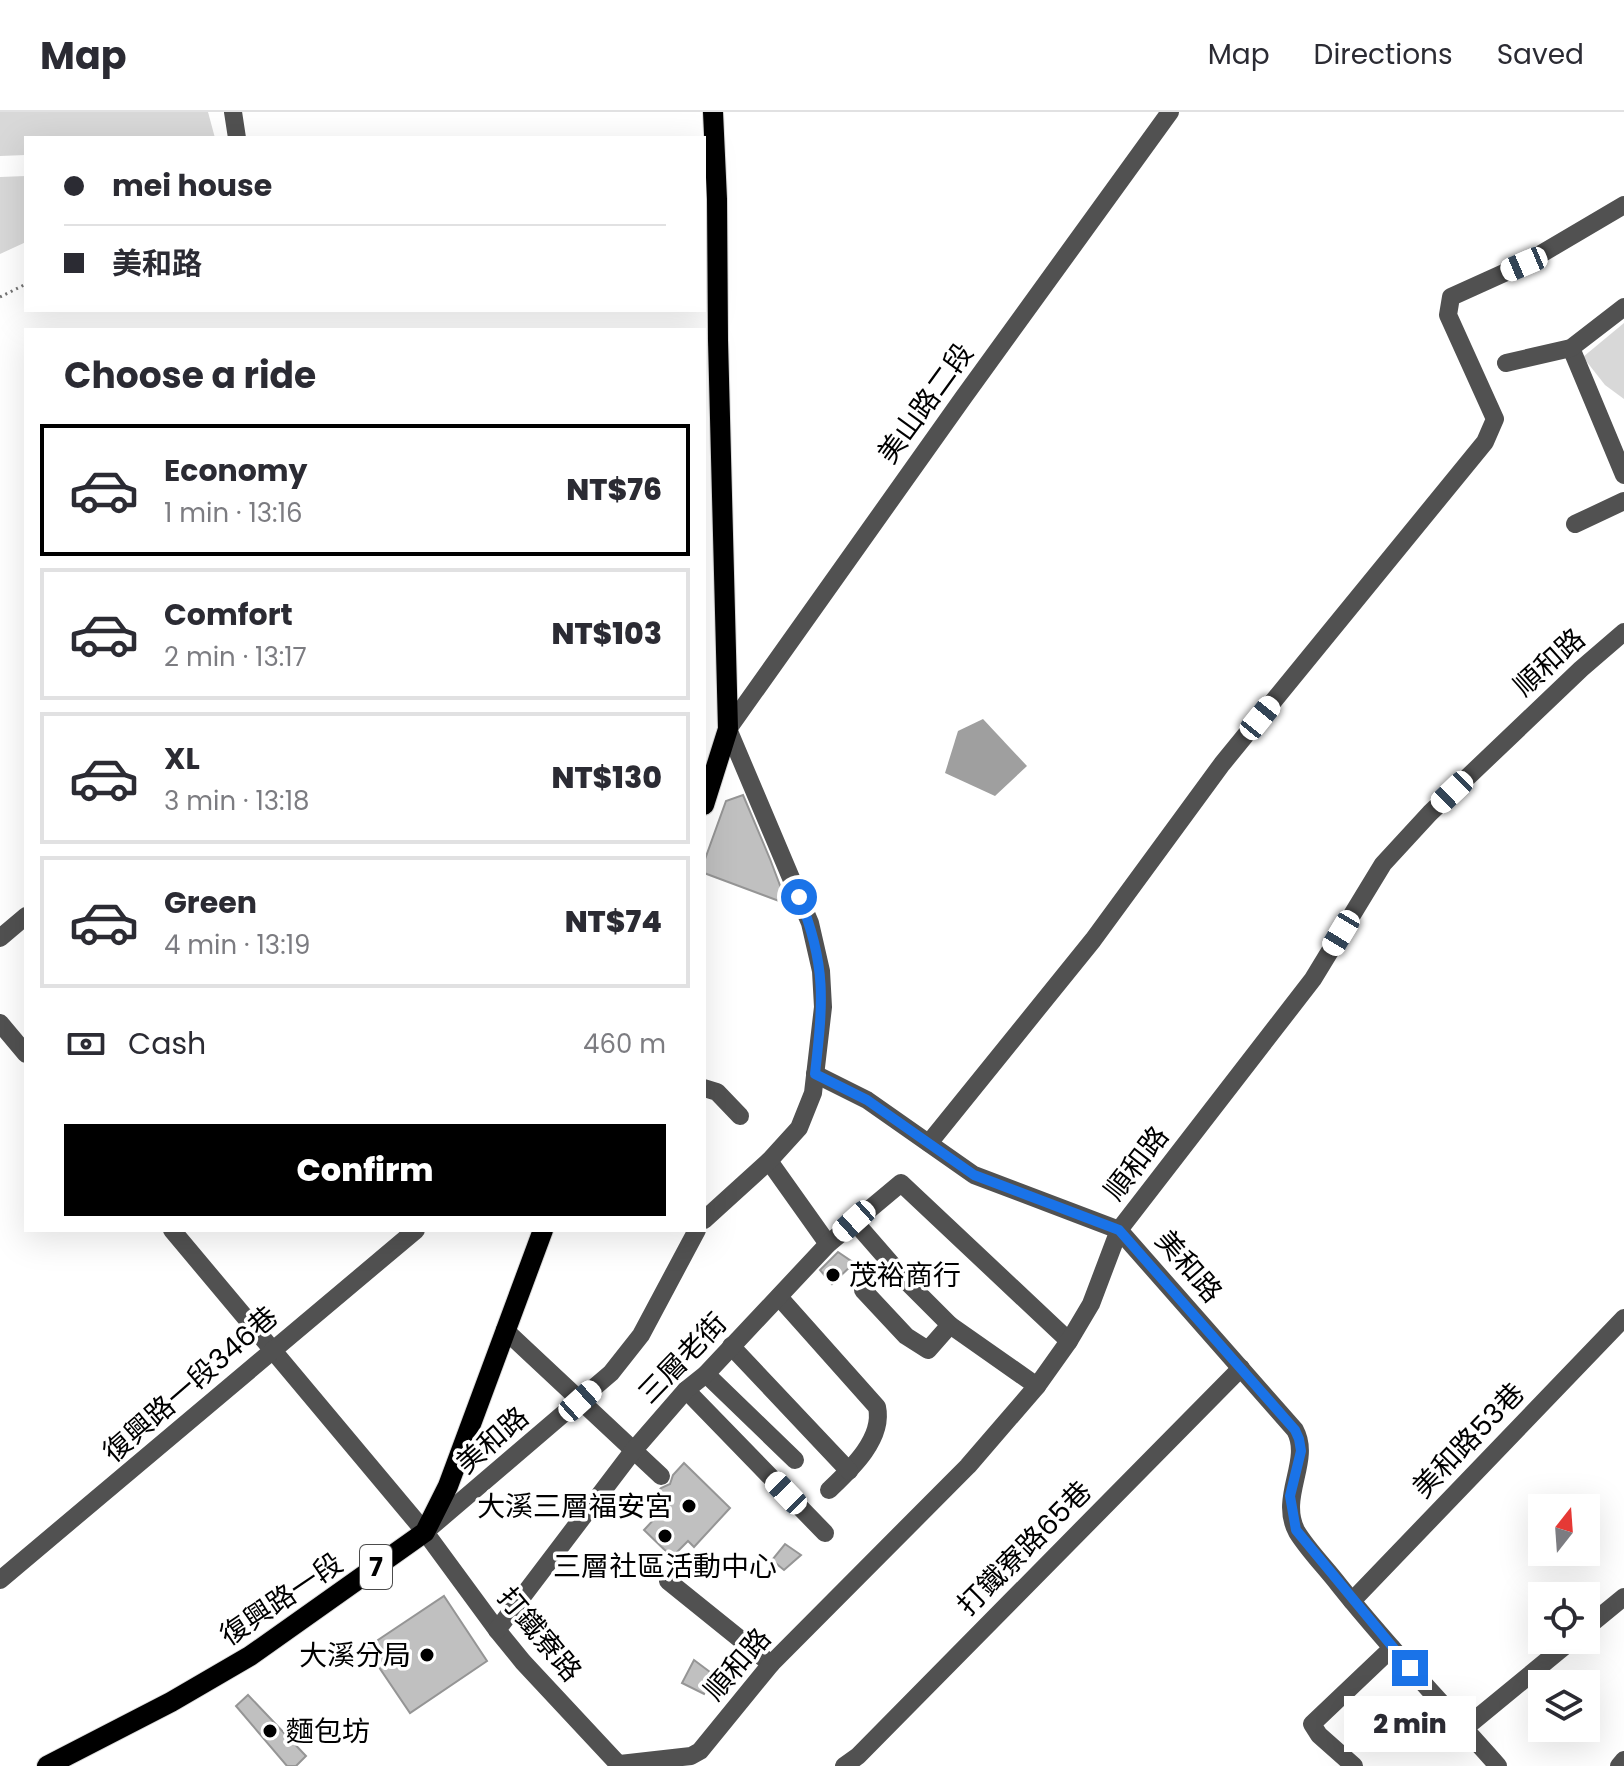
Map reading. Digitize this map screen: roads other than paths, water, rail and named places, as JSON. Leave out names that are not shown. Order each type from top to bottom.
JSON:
[{"type":"main road","points":[[706,799],[728,729],[711,346],[717,199],[713,112]]},
{"type":"main road","name":"復興路一段","points":[[47,1766],[171,1702],[250,1656],[425,1532],[448,1486],[542,1232]]},
{"type":"street","points":[[233,112],[237,136]]},
{"type":"street","name":"美山路二段","points":[[728,729],[1170,112]]},
{"type":"street","points":[[929,1143],[1093,940],[1222,764],[1491,433],[1495,419],[1448,315],[1451,297],[1524,264],[1624,205]]},
{"type":"street","points":[[1506,363],[1571,348],[1624,307]]},
{"type":"street","points":[[1571,348],[1624,475]]},
{"type":"street","points":[[1575,524],[1624,501]]},
{"type":"street","name":"順和路","points":[[620,1765],[691,1756],[700,1751],[771,1664],[968,1466],[1037,1386],[1069,1341],[1091,1304],[1119,1230],[1313,979],[1383,864],[1430,813],[1624,632]]},
{"type":"street","points":[[706,1218],[769,1161],[799,1128],[811,1101],[823,1007],[821,971],[810,923],[728,729]]},
{"type":"street","points":[[0,938],[24,918]]},
{"type":"street","points":[[0,1023],[24,1052]]},
{"type":"street","name":"美和路","points":[[815,1074],[867,1100],[974,1175],[1119,1230],[1299,1439],[1301,1451],[1290,1496],[1296,1530],[1392,1648],[1498,1766]]},
{"type":"street","points":[[706,1089],[717,1092],[740,1116]]},
{"type":"street","points":[[769,1161],[828,1244]]},
{"type":"street","name":"三層老街","points":[[497,1630],[633,1451],[686,1390],[706,1374],[828,1244],[901,1183],[1069,1341]]},
{"type":"street","points":[[854,1221],[950,1325],[1037,1386]]},
{"type":"street","name":"打鐵寮路","points":[[174,1232],[425,1532],[523,1662],[620,1765]]},
{"type":"street","name":"復興路一段346巷","points":[[0,1580],[414,1232]]},
{"type":"street","name":"美和路","points":[[425,1532],[611,1373],[641,1335],[696,1232]]},
{"type":"street","points":[[863,1290],[906,1336],[928,1350],[950,1325]]},
{"type":"street","points":[[779,1297],[877,1407],[879,1415],[874,1433],[849,1471],[829,1490]]},
{"type":"street","name":"美和路53巷","points":[[1352,1601],[1624,1318]]},
{"type":"street","points":[[505,1330],[661,1476]]},
{"type":"street","points":[[731,1346],[849,1471]]},
{"type":"street","name":"打鐵寮路65巷","points":[[844,1766],[869,1745],[1241,1368]]},
{"type":"street","points":[[706,1374],[795,1460]]},
{"type":"street","points":[[686,1390],[825,1533]]},
{"type":"street","points":[[668,1581],[771,1664]]},
{"type":"street","points":[[1600,1617],[1624,1597]]},
{"type":"street","points":[[1354,1766],[1319,1735],[1312,1724],[1392,1648]]},
{"type":"street","points":[[1465,1728],[1555,1654]]},
{"type":"street","points":[[1619,1766],[1624,1760]]},
{"type":"place","name":"茂裕商行","points":[[833,1275]]},
{"type":"place","name":"大溪三層福安宮","points":[[689,1506]]},
{"type":"place","name":"三層社區活動中心","points":[[665,1536]]},
{"type":"place","name":"大溪分局","points":[[427,1655]]},
{"type":"place","name":"麵包坊","points":[[270,1731]]}]
